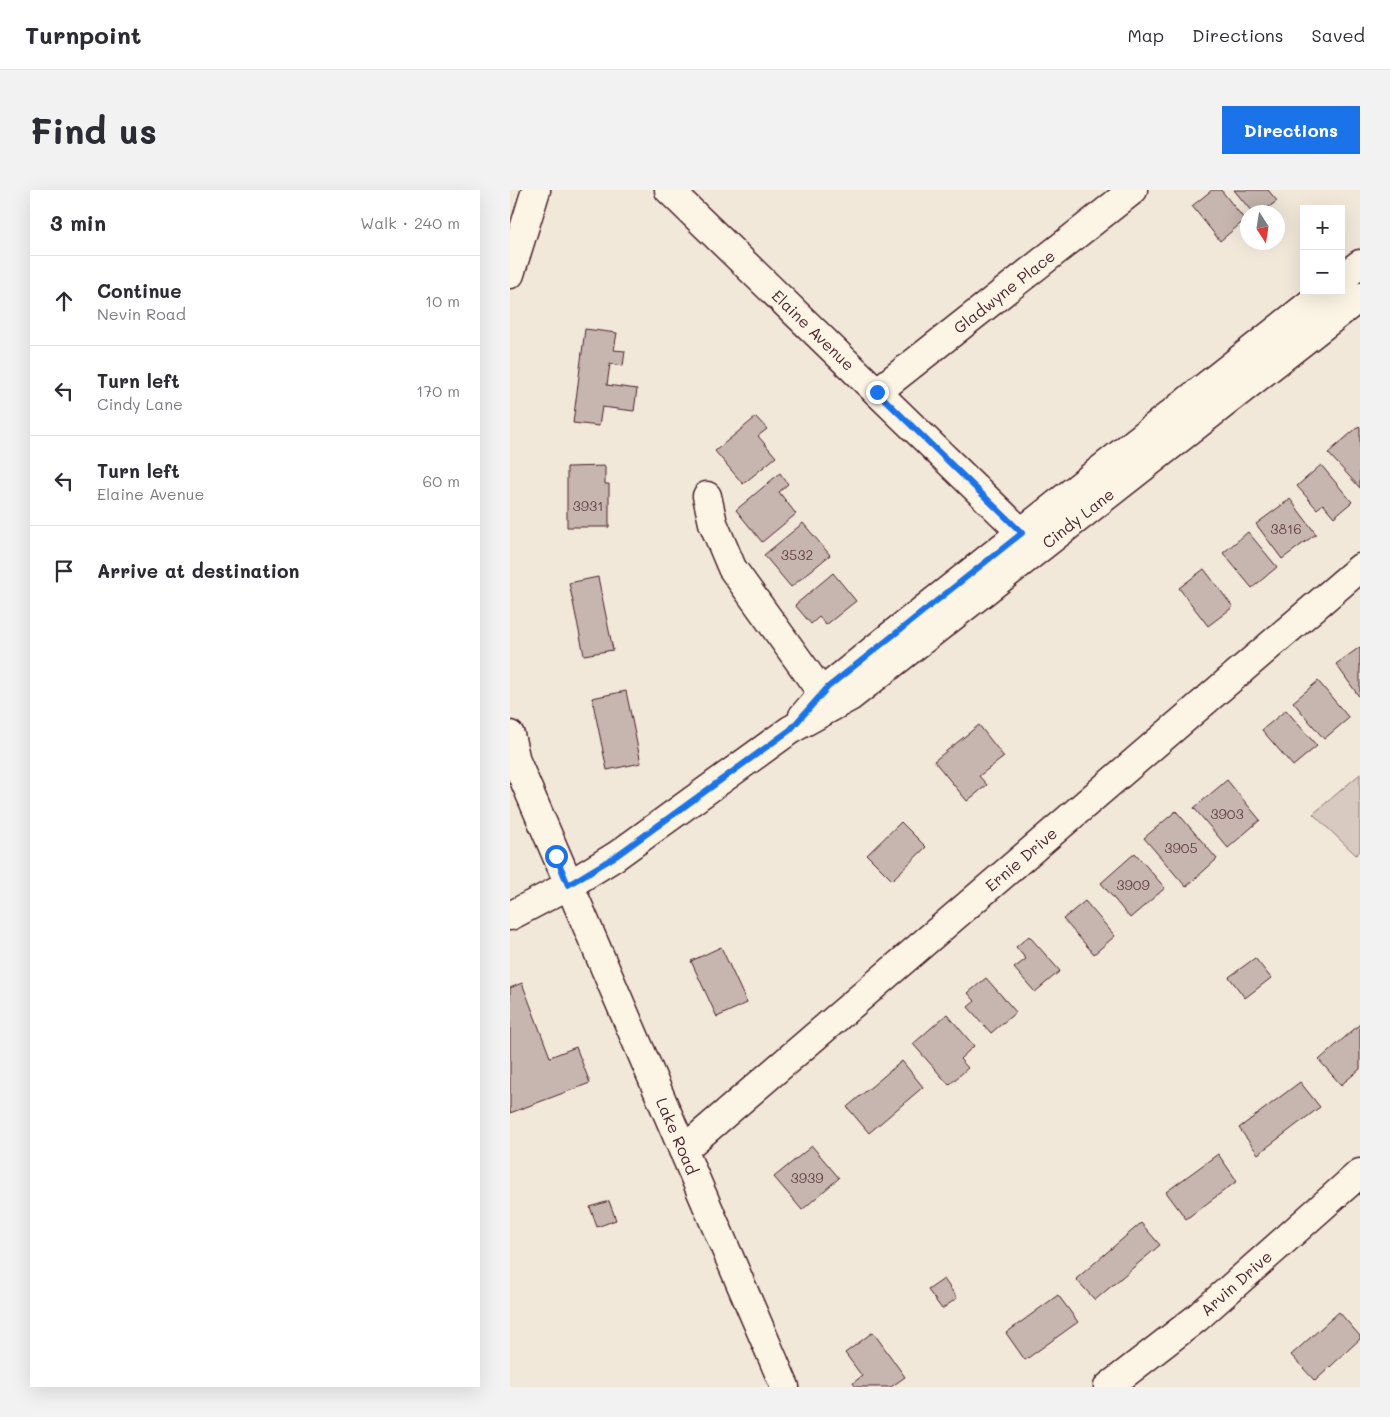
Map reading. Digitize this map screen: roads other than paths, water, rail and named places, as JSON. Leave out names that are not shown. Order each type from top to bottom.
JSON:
[{"type":"street","points":[[510,272],[536,190]]},
{"type":"street","name":"Elaine Avenue","points":[[669,190],[1022,533]]},
{"type":"street","name":"Gladwyne Place","points":[[877,392],[1133,190]]},
{"type":"street","points":[[1345,276],[1360,264]]},
{"type":"street","name":"Cindy Lane","points":[[790,730],[822,693],[898,629],[1022,533],[1321,295]]},
{"type":"street","name":"Cindy Lane","points":[[510,916],[568,885],[616,856],[790,730],[850,697],[1360,297]]},
{"type":"street","points":[[707,496],[713,523],[732,568],[822,693]]},
{"type":"street","name":"Ernie Drive","points":[[683,1150],[1360,568]]},
{"type":"street","name":"Lake Road","points":[[510,736],[516,761],[568,885],[785,1387]]},
{"type":"street","name":"Arvin Drive","points":[[1122,1383],[1360,1173]]}]
